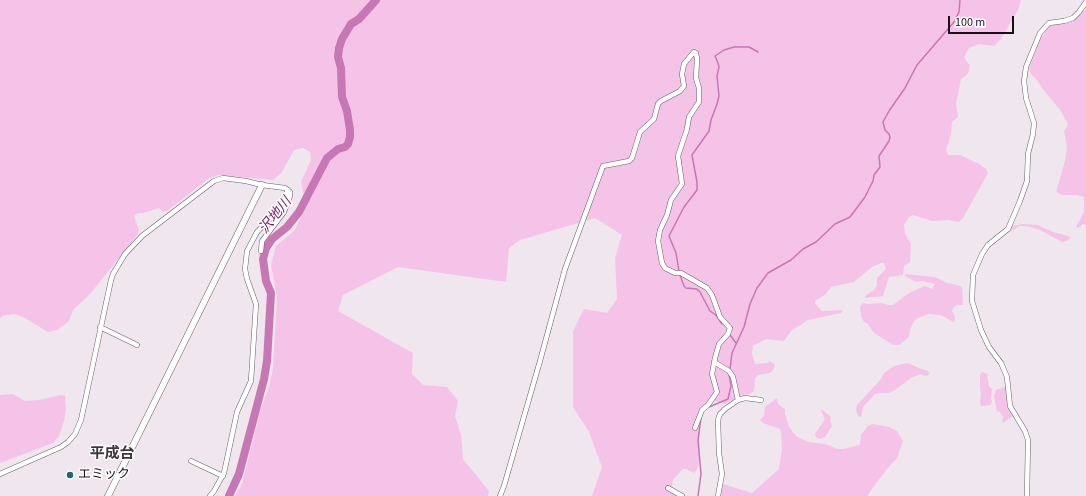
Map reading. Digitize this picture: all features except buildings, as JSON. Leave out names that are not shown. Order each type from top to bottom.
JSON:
[{"type":"street","points":[[1027,496],[1028,440],[1025,431],[1010,406],[1007,376],[1001,363],[989,347],[981,330],[972,301],[973,275],[982,254],[988,245],[1008,229],[1027,182],[1028,154],[1034,123],[1026,98],[1024,81],[1026,67],[1040,33],[1049,23],[1073,18],[1080,12],[1086,2]]},
{"type":"street","points":[[500,496],[540,361],[565,269],[603,166],[628,161],[632,158],[640,132],[654,119],[658,104],[678,92],[684,86],[682,69],[694,52],[697,59],[696,78],[699,88],[699,102],[689,117],[687,129],[678,156],[682,184],[672,200],[660,230],[658,247],[662,263],[665,268],[675,273],[681,273],[709,290],[720,318],[730,328],[728,334],[719,344],[714,362],[712,374],[716,392],[708,405],[702,410],[695,428]]},
{"type":"street","points":[[0,474],[61,447],[75,434],[81,420],[106,298],[113,274],[125,254],[136,241],[214,181],[223,178],[285,188],[290,192],[284,212],[262,241],[260,251]]},
{"type":"street","points":[[108,496],[262,185]]},
{"type":"street","points":[[210,496],[223,476],[231,446],[237,412],[240,403],[250,385],[253,365],[256,304],[245,269],[247,251],[257,232],[278,210],[288,190]]},
{"type":"street","points":[[100,327],[137,345]]},
{"type":"street","points":[[714,362],[729,371],[733,377],[738,400]]},
{"type":"street","points":[[718,496],[722,474],[719,453],[718,420],[720,414],[738,400],[745,398],[761,400]]},
{"type":"street","points":[[191,461],[223,476]]},
{"type":"street","points":[[668,488],[682,496]]},
{"type":"shaded area","points":[[0,0],[1021,0],[1018,10],[1001,39],[994,46],[979,44],[969,48],[964,57],[970,65],[968,74],[961,79],[956,104],[958,117],[952,122],[951,134],[946,150],[948,155],[960,155],[979,164],[986,169],[988,173],[963,218],[959,222],[948,220],[932,221],[913,215],[909,217],[904,225],[905,234],[911,244],[910,262],[904,266],[903,275],[889,277],[883,296],[865,298],[866,295],[873,291],[877,286],[877,278],[886,269],[884,263],[881,263],[872,267],[854,282],[831,287],[826,294],[815,301],[815,304],[822,311],[843,310],[841,313],[808,320],[791,331],[784,341],[766,339],[753,346],[752,354],[755,364],[767,363],[770,361],[775,365],[773,370],[770,373],[758,375],[755,378],[754,391],[750,394],[742,395],[725,404],[710,400],[698,412],[700,421],[699,463],[694,473],[683,469],[673,480],[672,485],[674,494],[678,496],[592,496],[602,467],[589,432],[573,407],[573,331],[584,309],[607,313],[617,299],[615,258],[622,235],[595,218],[520,240],[509,248],[506,282],[398,267],[343,295],[338,311],[413,353],[412,374],[423,385],[447,387],[458,401],[455,416],[461,435],[463,459],[489,491],[488,496],[235,496],[242,484],[273,368],[277,297],[271,265],[276,246],[295,230],[306,206],[301,182],[311,160],[310,152],[303,148],[294,150],[282,172],[273,180],[218,175],[208,179],[167,211],[163,212],[159,208],[138,213],[134,216],[139,230],[138,234],[90,294],[73,310],[69,321],[57,330],[48,332],[23,317],[14,314],[2,316],[0,318]]},
{"type":"shaded area","points":[[1086,9],[1086,225],[1083,224],[1078,228],[1076,227],[1084,212],[1084,197],[1077,195],[1062,195],[1056,192],[1065,161],[1067,147],[1064,131],[1068,125],[1060,110],[1031,74],[1029,69],[1040,40],[1048,28],[1050,26],[1072,21]]},
{"type":"shaded area","points":[[1023,224],[1038,225],[1071,238],[1062,242],[1040,230],[1027,226],[1019,226],[1008,233],[1011,226]]},
{"type":"shaded area","points":[[905,274],[935,277],[947,283],[962,287],[963,305],[957,305],[953,308],[952,311],[955,321],[953,322],[941,315],[929,314],[920,317],[914,321],[909,337],[899,345],[893,345],[873,332],[868,324],[864,322],[861,316],[860,307],[863,303],[882,303],[893,305],[909,293],[925,286],[932,289],[935,284],[921,281],[916,282],[905,276]]},
{"type":"shaded area","points":[[908,363],[928,371],[930,374],[926,376],[920,374],[911,378],[889,393],[875,394],[863,407],[861,417],[858,416],[856,410],[857,405],[881,379],[884,373],[894,366]]},
{"type":"shaded area","points":[[982,372],[987,374],[989,386],[992,389],[992,402],[990,405],[984,406],[981,406],[980,402],[980,375]]},
{"type":"shaded area","points":[[1005,387],[1007,390],[1007,399],[1013,416],[1003,423],[1003,417],[1000,412],[997,411],[994,396],[996,390]]},
{"type":"shaded area","points":[[13,394],[25,401],[39,400],[61,395],[65,396],[66,410],[64,421],[59,436],[53,443],[0,463],[0,395]]},
{"type":"shaded area","points":[[777,398],[778,404],[785,409],[789,427],[796,436],[808,442],[825,444],[838,449],[843,449],[860,445],[861,435],[867,427],[872,424],[889,427],[897,431],[903,441],[897,458],[887,469],[868,496],[721,496],[723,484],[752,493],[779,469],[782,449],[780,429],[763,423],[760,420],[764,416],[765,407]]},
{"type":"shaded area","points":[[821,409],[831,417],[830,420],[832,426],[825,437],[819,439],[815,434],[825,419]]},
{"type":"waterway","name":"沢地川","points":[[229,496],[239,474],[264,379],[267,361],[271,293],[266,281],[263,259],[266,248],[272,239],[287,227],[299,212],[327,158],[338,149],[345,147],[348,144],[350,130],[347,111],[342,97],[341,68],[338,57],[339,48],[342,39],[351,24],[359,19],[376,0]]},
{"type":"waterway","points":[[730,369],[732,353],[744,327],[750,304],[757,288],[768,273],[791,260],[803,249],[816,242],[835,224],[850,217],[865,197],[873,181],[874,175],[880,167],[879,156],[890,137],[885,130],[883,122],[905,88],[917,65],[954,22],[959,12],[960,0]]},
{"type":"waterway","points":[[679,271],[676,253],[669,236],[684,207],[697,190],[692,155],[709,131],[719,96],[717,76],[719,67],[715,56],[724,50],[734,47],[749,47],[758,52]]},
{"type":"waterway","points":[[680,275],[684,286],[686,288],[697,289],[710,311],[716,315],[722,324]]},
{"type":"waterway","points":[[730,335],[736,343]]},
{"type":"waterway","points":[[709,407],[728,399],[731,386],[729,374]]},
{"type":"waterway","points":[[698,496],[701,474],[698,440],[701,418]]},
{"type":"place","name":"エミック","points":[[70,475]]},
{"type":"district","name":"平成台","points":[[112,455]]}]
